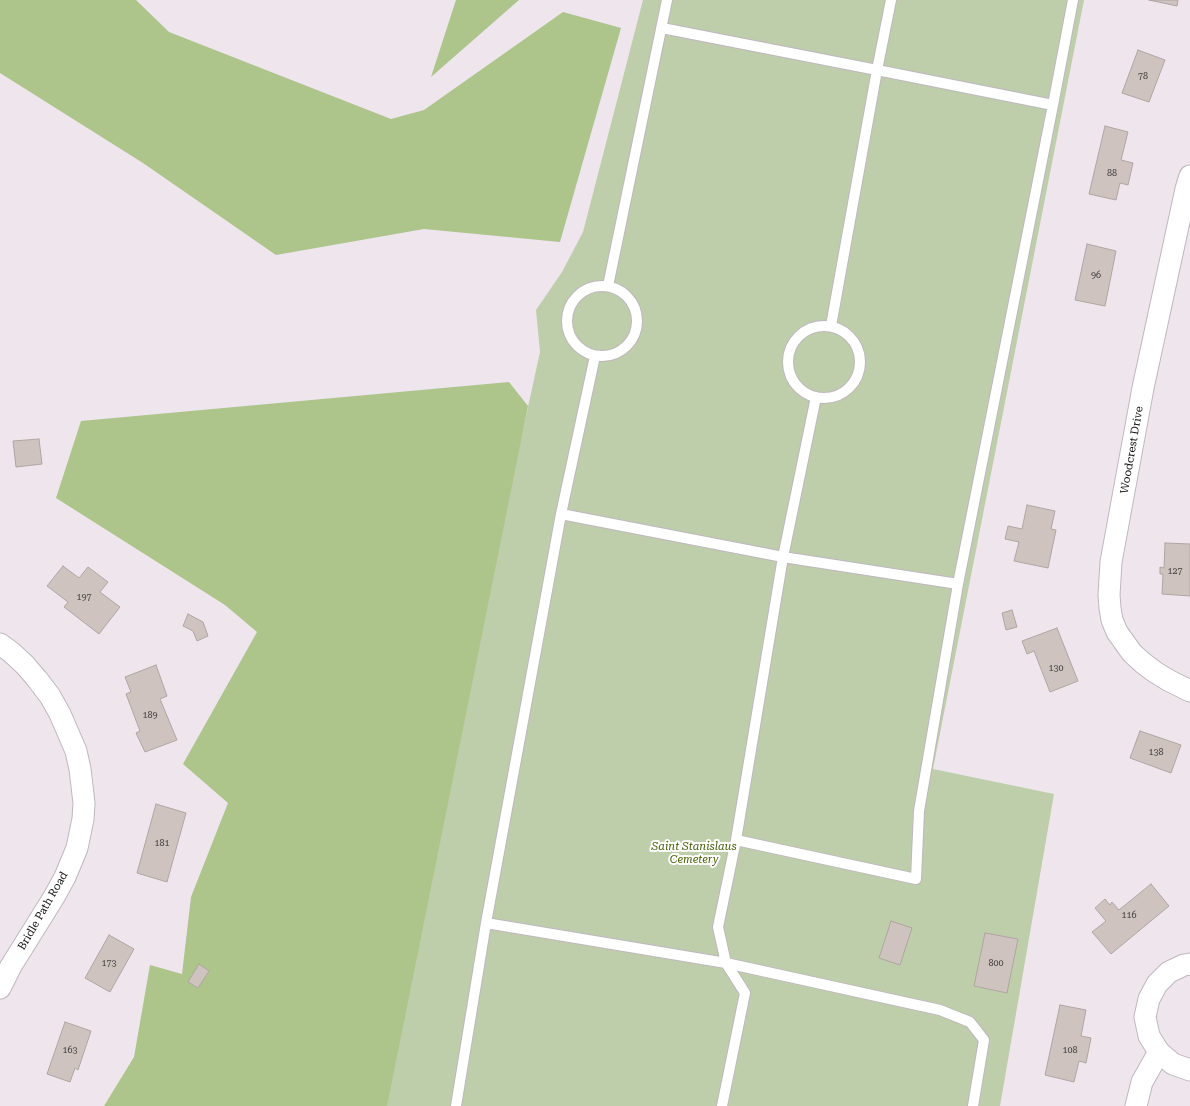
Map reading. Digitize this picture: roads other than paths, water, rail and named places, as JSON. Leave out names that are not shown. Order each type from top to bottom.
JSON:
[{"type":"street","name":"Woodcrest Drive","points":[[1189,185],[1143,388],[1111,562],[1109,595],[1112,620],[1117,632],[1128,648],[1143,663],[1155,672],[1190,691]]},
{"type":"street","name":"Bridle Path Road","points":[[0,644],[20,660],[37,679],[50,696],[60,714],[76,750],[84,803],[83,819],[77,848],[65,876],[54,897],[11,966],[0,988]]},
{"type":"street","points":[[1190,964],[1184,965],[1169,972],[1156,984],[1148,999],[1145,1017],[1149,1036],[1158,1052],[1173,1064],[1190,1070]]},
{"type":"street","points":[[1136,1106],[1142,1082],[1158,1052]]},
{"type":"lane","points":[[608,286],[667,0]]},
{"type":"lane","points":[[831,326],[891,0]]},
{"type":"lane","points":[[736,840],[916,879],[919,811],[958,584],[1073,0]]},
{"type":"lane","points":[[662,28],[1053,105]]},
{"type":"lane","points":[[596,286],[608,286],[619,290],[628,296],[634,305],[638,316],[637,328],[634,338],[617,354],[606,357],[595,356],[584,352],[574,344],[568,333],[567,321],[569,309],[575,298],[584,290],[596,286]]},
{"type":"lane","points":[[818,326],[831,326],[842,330],[850,337],[857,347],[860,358],[859,369],[855,380],[848,389],[838,395],[828,398],[816,397],[804,392],[795,384],[790,373],[788,360],[790,348],[797,338],[807,330],[818,326]]},
{"type":"lane","points":[[456,1106],[486,923],[561,514],[595,356]]},
{"type":"lane","points":[[722,1106],[744,993],[726,963],[718,927],[736,840],[783,557],[816,397]]},
{"type":"lane","points":[[561,514],[783,557],[958,584]]},
{"type":"lane","points":[[486,923],[726,963],[940,1010],[970,1022],[984,1040],[973,1106]]},
{"type":"park label","name":"Saint Stanislaus Cemetery","points":[[694,853]]}]
